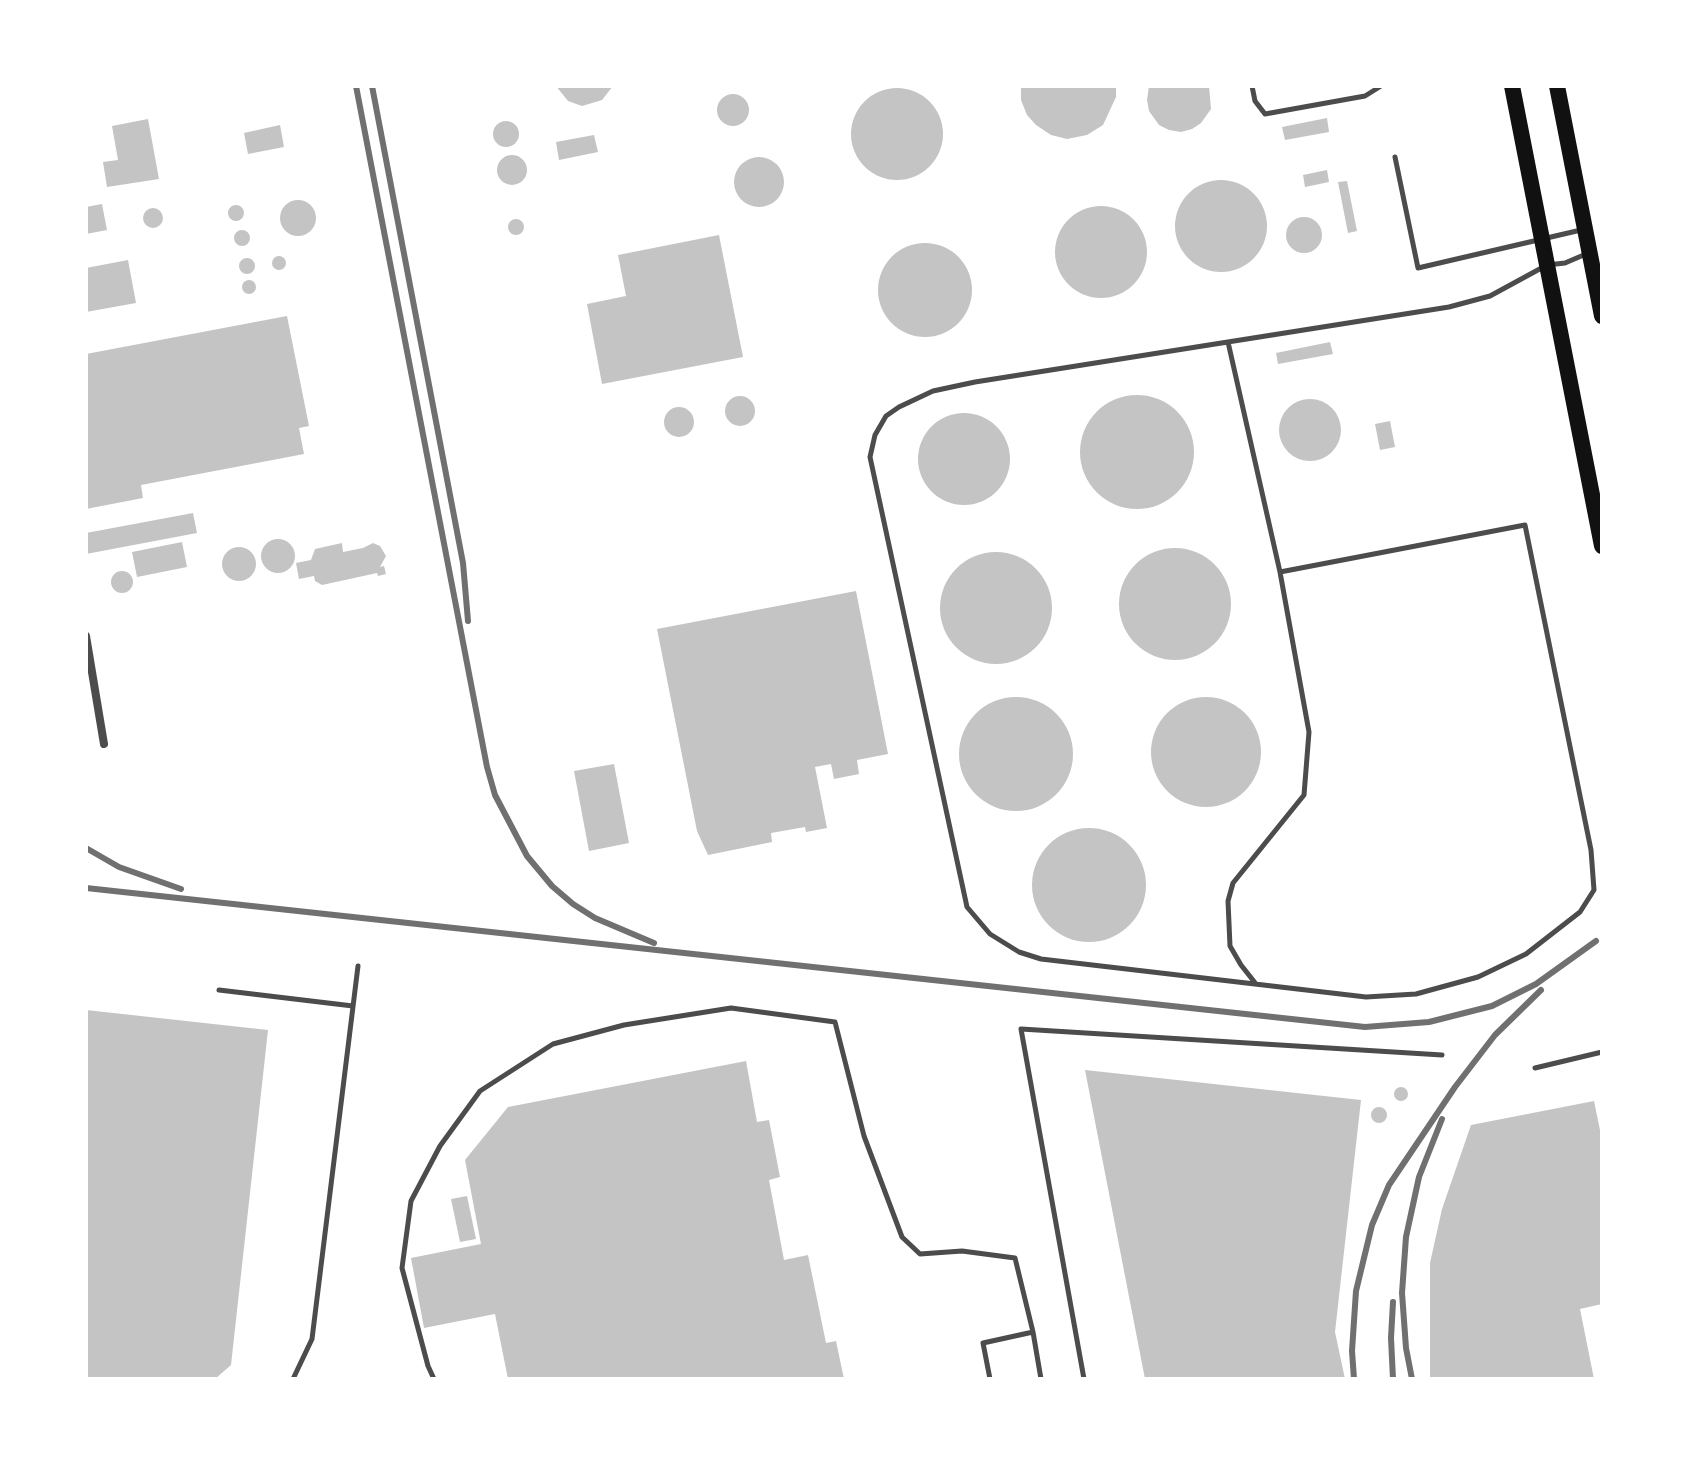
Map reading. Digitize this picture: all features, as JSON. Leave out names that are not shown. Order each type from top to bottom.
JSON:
[{"type":"main road","points":[[1512,86],[1602,546]]},
{"type":"main road","points":[[1557,86],[1602,316]]},
{"type":"street","points":[[86,636],[104,744]]},
{"type":"lane","points":[[1252,86],[1255,101],[1265,114],[1365,96],[1381,86]]},
{"type":"lane","points":[[1395,157],[1418,268],[1586,229]]},
{"type":"lane","points":[[1280,572],[1525,525],[1591,850],[1594,890],[1580,912],[1526,954],[1478,977],[1416,994],[1366,997],[1041,959],[1019,952],[990,934],[967,907],[870,457],[875,435],[886,416],[933,391],[975,382],[1449,307],[1490,296],[1547,265],[1565,263],[1591,252]]},
{"type":"lane","points":[[1228,342],[1280,572],[1306,706],[1308,749],[1304,795],[1233,883],[1228,901],[1230,946],[1256,984]]},
{"type":"lane","points":[[293,1379],[312,1339],[358,966]]},
{"type":"lane","points":[[219,990],[353,1006]]},
{"type":"lane","points":[[434,1379],[402,1268],[411,1201],[440,1146],[480,1091],[553,1044],[624,1025],[731,1008],[835,1022],[864,1136],[902,1237],[920,1254],[962,1251],[1015,1258],[1041,1379]]},
{"type":"lane","points":[[1084,1379],[1021,1029],[1442,1055]]},
{"type":"lane","points":[[1535,1068],[1602,1052]]},
{"type":"lane","points":[[990,1379],[983,1343],[1033,1332]]},
{"type":"building","points":[[556,86],[613,86],[602,100],[582,106],[568,101]]},
{"type":"building","points":[[1021,86],[1116,86],[1116,97],[1103,125],[1087,135],[1067,139],[1051,135],[1027,115],[1021,100]]},
{"type":"building","points":[[1149,86],[1209,86],[1211,109],[1192,129],[1181,132],[1169,130],[1159,125],[1149,111]]},
{"type":"building","points":[[897,88],[915,91],[930,101],[940,116],[943,134],[940,152],[930,167],[915,177],[897,180],[879,177],[864,167],[854,152],[851,134],[854,116],[864,101],[879,91]]},
{"type":"building","points":[[733,94],[744,99],[749,110],[744,121],[733,126],[722,121],[717,110],[722,99]]},
{"type":"building","points":[[1327,118],[1329,132],[1285,140],[1282,127]]},
{"type":"building","points":[[148,119],[159,179],[107,187],[103,162],[118,160],[112,126]]},
{"type":"building","points":[[506,121],[515,125],[519,134],[515,143],[506,147],[497,143],[493,134],[497,125]]},
{"type":"building","points":[[280,125],[284,147],[248,154],[244,133]]},
{"type":"building","points":[[594,135],[598,152],[559,160],[556,142]]},
{"type":"building","points":[[512,155],[523,159],[527,170],[523,181],[512,185],[501,181],[497,170],[501,159]]},
{"type":"building","points":[[759,157],[776,165],[784,182],[776,199],[759,207],[742,199],[734,182],[742,165]]},
{"type":"building","points":[[1327,170],[1329,182],[1305,187],[1303,175]]},
{"type":"building","points":[[1212,180],[1230,180],[1247,187],[1260,200],[1267,226],[1260,252],[1247,265],[1230,272],[1212,272],[1195,265],[1182,252],[1175,235],[1175,217],[1182,200],[1195,187]]},
{"type":"building","points":[[1347,181],[1357,231],[1348,233],[1338,182]]},
{"type":"building","points":[[298,200],[311,205],[316,218],[311,231],[298,236],[285,231],[280,218],[285,205]]},
{"type":"building","points":[[102,204],[107,230],[86,234],[86,207]]},
{"type":"building","points":[[233,205],[239,205],[244,213],[242,219],[233,221],[228,216],[228,210]]},
{"type":"building","points":[[1101,206],[1119,209],[1134,219],[1144,234],[1147,252],[1144,270],[1134,285],[1119,295],[1101,298],[1083,295],[1068,285],[1058,270],[1055,252],[1058,234],[1068,219],[1083,209]]},
{"type":"building","points":[[153,208],[160,211],[163,218],[160,225],[153,228],[146,225],[143,218],[146,211]]},
{"type":"building","points":[[1304,217],[1317,222],[1322,235],[1317,248],[1304,253],[1291,248],[1286,235],[1291,222]]},
{"type":"building","points":[[516,219],[522,221],[522,233],[516,235],[510,233],[508,227],[510,221]]},
{"type":"building","points":[[239,230],[245,230],[250,238],[248,244],[239,246],[234,241],[234,235]]},
{"type":"building","points":[[719,235],[743,357],[602,384],[587,304],[626,296],[618,255]]},
{"type":"building","points":[[925,243],[943,247],[958,257],[968,272],[972,290],[968,308],[958,323],[943,333],[925,337],[907,333],[892,323],[882,308],[878,290],[882,272],[892,257],[907,247]]},
{"type":"building","points":[[279,256],[286,263],[279,270],[272,263]]},
{"type":"building","points":[[244,258],[250,258],[255,266],[253,272],[244,274],[239,269],[239,263]]},
{"type":"building","points":[[128,260],[136,303],[86,312],[86,268]]},
{"type":"building","points":[[249,280],[256,287],[249,294],[242,287]]},
{"type":"building","points":[[287,316],[309,426],[299,428],[304,454],[141,485],[143,498],[86,509],[86,354]]},
{"type":"building","points":[[1330,342],[1333,354],[1278,364],[1276,353]]},
{"type":"building","points":[[1137,395],[1159,400],[1177,412],[1189,430],[1194,452],[1189,474],[1177,492],[1159,504],[1137,509],[1115,504],[1097,492],[1085,474],[1080,452],[1085,430],[1097,412],[1115,400]]},
{"type":"building","points":[[740,396],[751,400],[755,411],[751,422],[740,426],[729,422],[725,411],[729,400]]},
{"type":"building","points":[[1310,399],[1322,401],[1332,408],[1339,418],[1339,442],[1332,452],[1322,459],[1310,461],[1298,459],[1288,452],[1281,442],[1279,430],[1281,418],[1288,408],[1298,401]]},
{"type":"building","points":[[679,407],[685,408],[693,416],[693,428],[685,436],[679,437],[673,436],[665,428],[664,422],[665,416],[673,408]]},
{"type":"building","points":[[964,413],[982,416],[997,426],[1007,441],[1010,459],[1007,477],[997,492],[982,502],[964,505],[946,502],[931,492],[921,477],[918,459],[921,441],[931,426],[946,416]]},
{"type":"building","points":[[1390,421],[1395,447],[1380,450],[1375,424]]},
{"type":"building","points":[[193,513],[197,533],[86,554],[86,533]]},
{"type":"building","points":[[278,539],[290,544],[295,556],[290,568],[278,573],[266,568],[261,556],[266,544]]},
{"type":"building","points":[[182,542],[187,567],[137,577],[132,552]]},
{"type":"building","points":[[342,543],[343,552],[373,543],[380,546],[386,556],[380,567],[384,566],[386,574],[378,576],[377,573],[322,585],[315,581],[314,576],[299,579],[296,563],[311,560],[315,549]]},
{"type":"building","points":[[239,547],[251,552],[256,564],[251,576],[239,581],[227,576],[222,564],[227,552]]},
{"type":"building","points":[[1175,548],[1196,553],[1214,565],[1226,583],[1231,604],[1226,625],[1214,643],[1196,655],[1175,660],[1154,655],[1136,643],[1124,625],[1119,604],[1124,583],[1136,565],[1154,553]]},
{"type":"building","points":[[996,552],[1017,556],[1036,568],[1048,587],[1052,608],[1048,629],[1036,648],[1017,660],[996,664],[975,660],[956,648],[944,629],[940,608],[944,587],[956,568],[975,556]]},
{"type":"building","points":[[122,571],[130,574],[133,582],[130,590],[122,593],[114,590],[111,582],[114,574]]},
{"type":"building","points":[[856,591],[888,754],[857,760],[859,774],[834,779],[831,764],[815,767],[827,828],[806,832],[805,827],[771,833],[772,842],[708,855],[697,831],[657,629]]},
{"type":"building","points":[[1016,697],[1038,701],[1057,713],[1069,732],[1073,754],[1069,776],[1057,795],[1038,807],[1016,811],[994,807],[975,795],[963,776],[959,754],[963,732],[975,713],[994,701]]},
{"type":"building","points":[[1206,697],[1227,701],[1245,713],[1257,731],[1261,752],[1257,773],[1245,791],[1227,803],[1206,807],[1185,803],[1167,791],[1155,773],[1151,752],[1155,731],[1167,713],[1185,701]]},
{"type":"building","points":[[614,764],[629,843],[589,851],[574,771]]},
{"type":"building","points":[[1089,828],[1121,837],[1137,853],[1146,885],[1137,917],[1121,933],[1089,942],[1057,933],[1041,917],[1032,885],[1041,853],[1057,837]]},
{"type":"building","points":[[86,1010],[268,1030],[231,1365],[215,1379],[86,1379]]},
{"type":"building","points":[[746,1061],[757,1122],[769,1120],[780,1177],[769,1180],[784,1260],[808,1255],[826,1343],[836,1341],[844,1379],[508,1379],[495,1314],[424,1328],[411,1258],[481,1244],[465,1160],[508,1107]]},
{"type":"building","points":[[1085,1070],[1361,1100],[1335,1332],[1345,1379],[1145,1379]]},
{"type":"building","points":[[1401,1087],[1408,1094],[1401,1101],[1394,1094]]},
{"type":"building","points":[[1594,1101],[1602,1140],[1602,1304],[1580,1309],[1594,1379],[1430,1379],[1430,1263],[1442,1209],[1471,1125]]},
{"type":"building","points":[[1379,1107],[1387,1115],[1379,1123],[1371,1115]]},
{"type":"building","points":[[467,1196],[476,1239],[460,1242],[451,1199]]},
{"type":"railway","points":[[356,86],[487,767],[495,795],[527,856],[552,886],[595,918],[654,943]]},
{"type":"railway","points":[[372,86],[463,563],[468,621]]},
{"type":"railway","points":[[86,848],[119,867],[181,889]]},
{"type":"railway","points":[[86,888],[1365,1027],[1429,1022],[1492,1006],[1536,984],[1596,941]]},
{"type":"railway","points":[[1354,1379],[1352,1351],[1356,1291],[1372,1225],[1389,1185],[1455,1087],[1495,1035],[1541,990]]},
{"type":"railway","points":[[1412,1379],[1402,1293],[1406,1237],[1419,1177],[1442,1119]]},
{"type":"railway","points":[[1393,1302],[1393,1379]]}]
